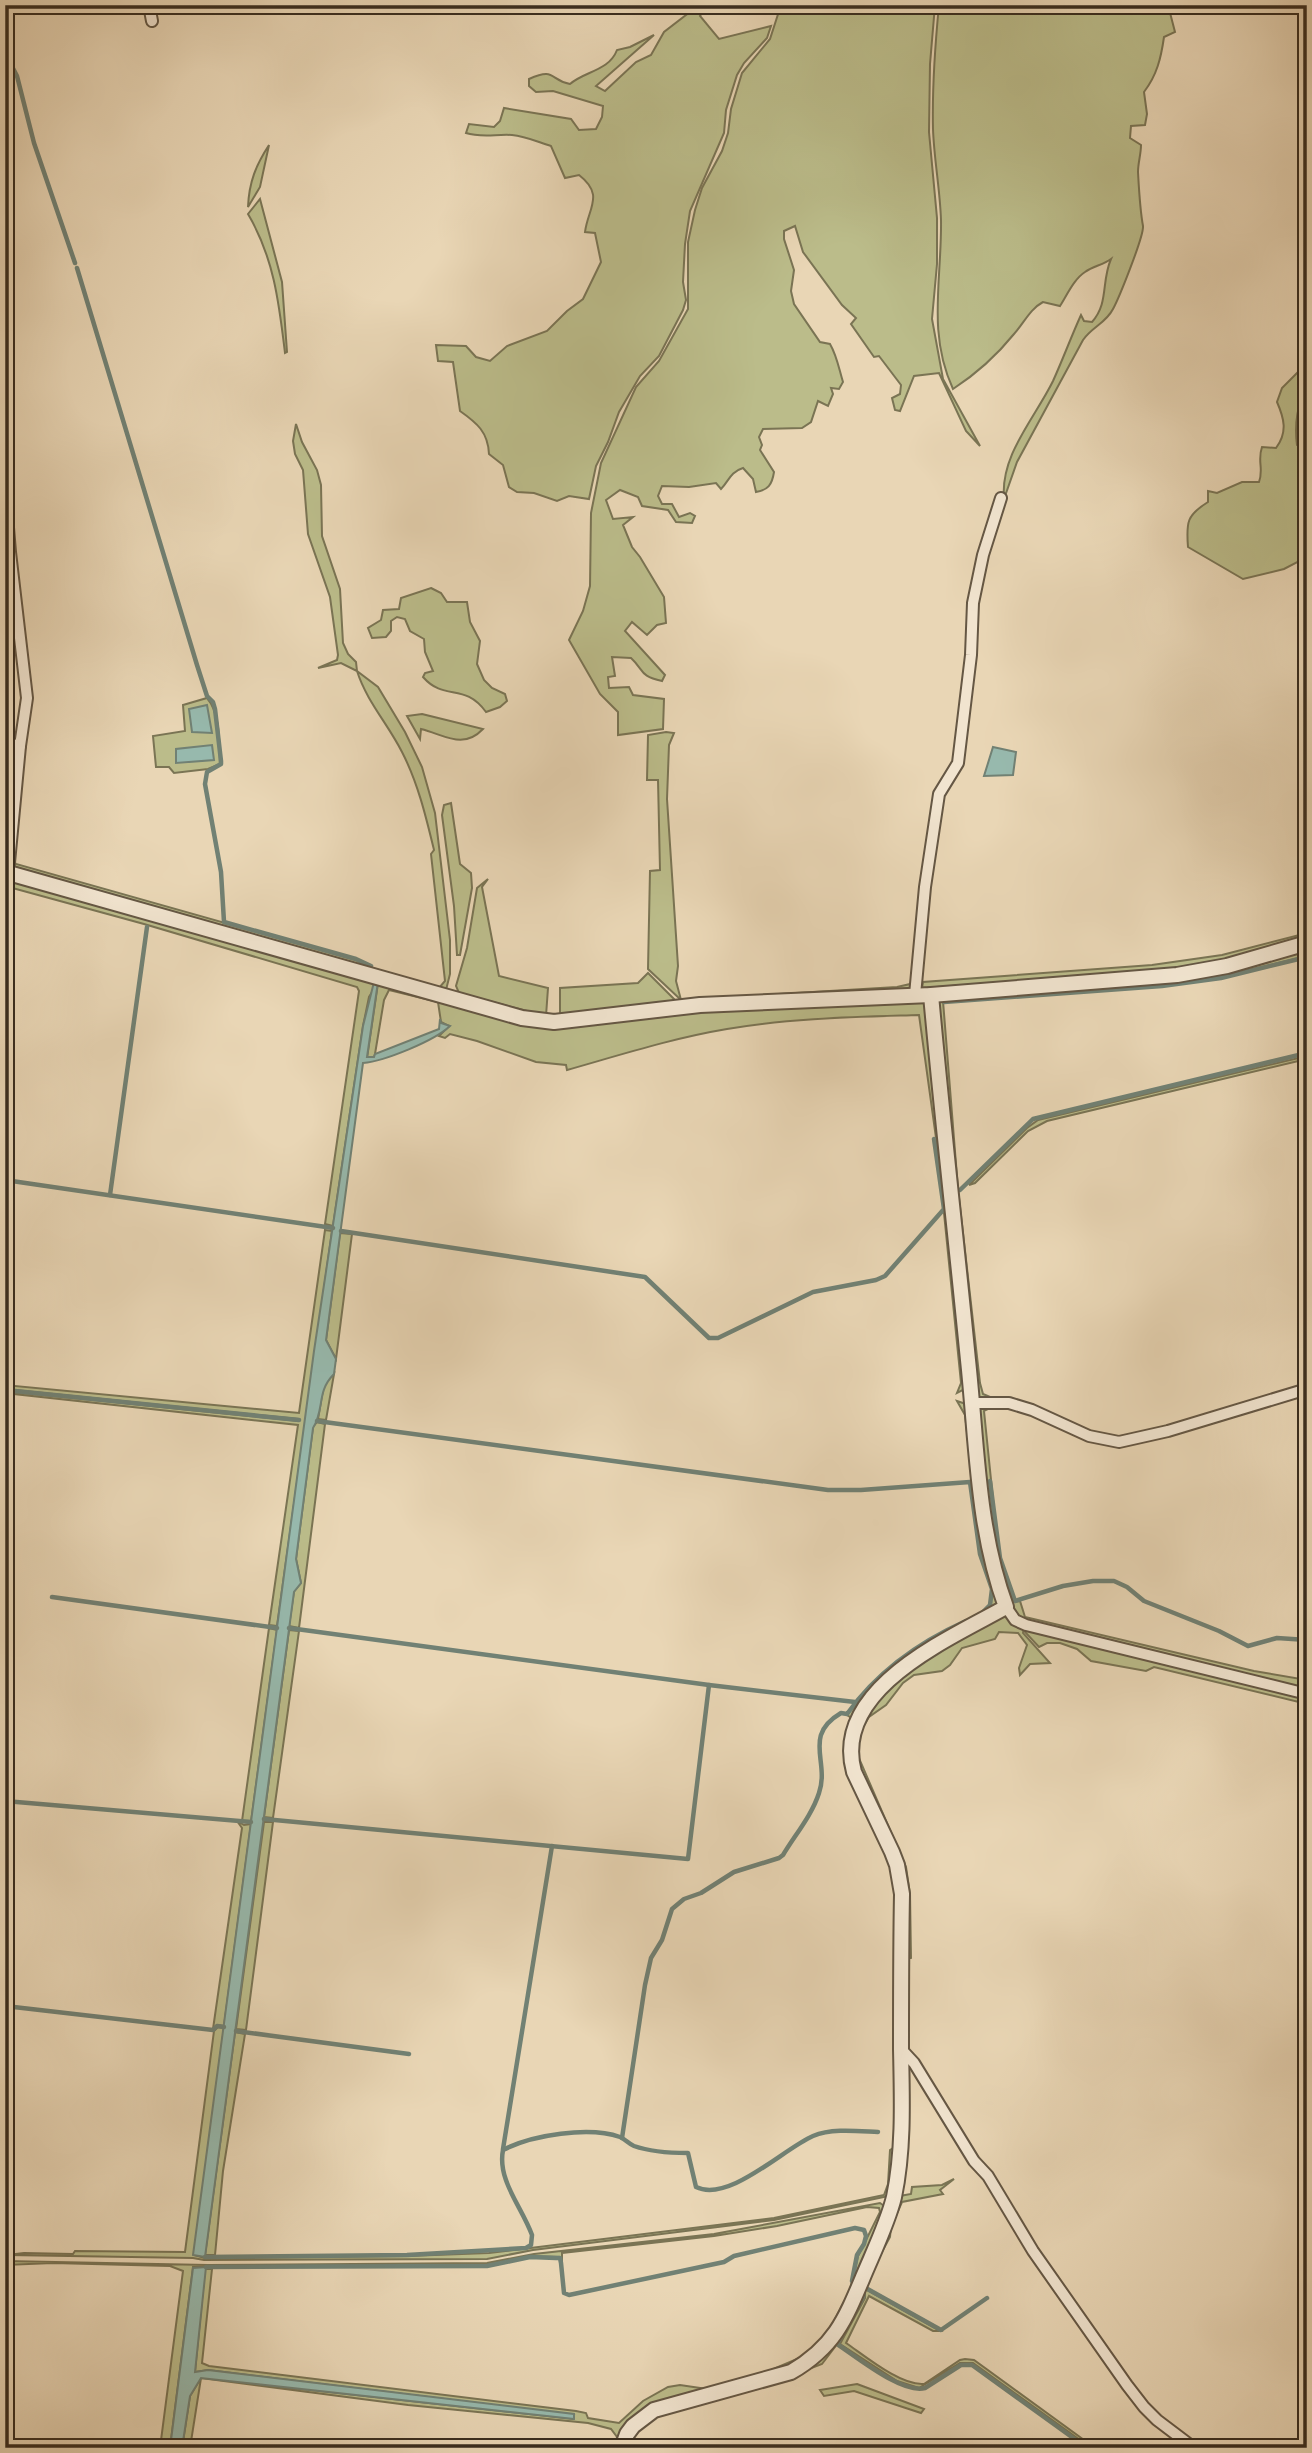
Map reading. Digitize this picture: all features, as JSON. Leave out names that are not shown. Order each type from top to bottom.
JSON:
[{"type":"street","points":[[149,5],[152,21]]},
{"type":"street","points":[[5,491],[27,698],[7,872],[522,1018],[554,1022],[700,1005],[931,995],[1177,975],[1227,966],[1307,943]]},
{"type":"street","points":[[915,995],[925,887],[939,794],[958,763],[971,654],[973,603],[1001,498]]},
{"type":"street","points":[[5,742],[20,746]]},
{"type":"street","points":[[931,995],[979,1492],[987,1544],[1006,1607],[1015,1620],[1026,1625],[1307,1694]]},
{"type":"street","points":[[972,1403],[1009,1403],[1032,1409],[1089,1436],[1119,1442],[1168,1431],[1307,1389]]},
{"type":"street","points":[[622,2448],[633,2426],[654,2410],[791,2372],[818,2354],[833,2338],[861,2282],[893,2200],[900,2152],[900,1881],[892,1852],[854,1773],[850,1759],[852,1733],[858,1719],[877,1692],[916,1659],[948,1637],[1006,1607]]},
{"type":"street","points":[[901,2049],[914,2063],[1028,2243],[1127,2385],[1157,2420],[1194,2448]]},
{"type":"green space","points":[[702,5],[704,10],[700,16],[719,39],[771,26],[767,38],[744,63],[737,75],[726,110],[724,133],[690,211],[685,244],[683,282],[686,300],[683,310],[659,356],[640,376],[619,412],[596,466],[589,499],[569,496],[557,501],[534,493],[517,492],[509,487],[503,465],[489,454],[480,429],[460,411],[453,362],[438,361],[436,345],[466,346],[476,357],[490,361],[507,346],[547,331],[583,299],[601,262],[595,233],[585,232],[593,195],[587,182],[579,175],[565,178],[551,146],[517,136],[466,133],[469,124],[494,127],[500,121],[504,108],[571,119],[579,130],[596,129],[602,117],[603,106],[553,91],[536,92],[529,86],[529,79],[548,74],[570,84],[603,67],[617,50],[630,47],[654,35],[596,86],[605,91],[636,62],[651,55],[664,32]]},
{"type":"green space","points":[[781,5],[935,5],[930,64],[929,132],[937,218],[937,264],[932,319],[943,379],[980,446],[966,431],[939,373],[914,376],[900,411],[895,410],[892,398],[900,394],[901,385],[879,356],[874,357],[851,324],[856,318],[842,305],[803,252],[795,226],[784,231],[794,270],[791,291],[794,304],[820,342],[830,344],[843,382],[839,389],[831,388],[833,394],[828,406],[818,401],[811,422],[802,428],[763,429],[759,437],[762,445],[760,450],[774,472],[771,484],[764,490],[756,492],[753,479],[743,468],[732,474],[721,489],[716,483],[689,487],[662,486],[658,496],[662,504],[672,504],[679,517],[690,513],[695,516],[692,523],[676,522],[668,510],[642,506],[638,497],[620,490],[606,500],[613,519],[633,517],[623,525],[632,547],[664,597],[666,623],[657,625],[647,635],[632,622],[625,631],[665,675],[662,681],[646,675],[631,658],[612,657],[615,676],[608,677],[609,688],[629,687],[633,695],[664,699],[663,729],[618,735],[618,712],[600,694],[569,640],[583,611],[590,586],[591,513],[601,463],[636,387],[659,361],[688,309],[688,242],[695,210],[702,188],[722,151],[742,73],[770,39]]},
{"type":"green space","points":[[939,5],[1168,5],[1175,32],[1164,37],[1158,66],[1144,92],[1147,114],[1145,125],[1131,126],[1130,138],[1141,145],[1138,172],[1143,226],[1136,254],[1113,309],[1083,340],[1017,462],[1004,499],[1007,467],[1013,452],[1053,381],[1081,315],[1084,321],[1092,322],[1097,315],[1103,300],[1111,259],[1081,275],[1060,306],[1043,302],[1038,305],[993,357],[953,389],[940,347],[938,326],[941,220],[933,113]]},
{"type":"green space","points":[[269,145],[260,187],[248,207],[254,174]]},
{"type":"green space","points":[[260,199],[282,282],[285,353],[270,264],[248,214]]},
{"type":"green space","points":[[1307,363],[1307,383],[1299,407],[1296,429],[1297,445],[1307,447],[1307,561],[1303,559],[1284,569],[1243,579],[1188,547],[1189,520],[1208,502],[1208,491],[1217,493],[1242,482],[1259,482],[1262,447],[1276,448],[1282,436],[1283,419],[1277,402],[1282,388]]},
{"type":"green space","points":[[296,424],[321,485],[322,536],[340,589],[343,643],[356,662],[357,671],[341,663],[318,668],[337,660],[338,655],[330,597],[308,534],[303,470],[295,454],[293,441]]},
{"type":"green space","points":[[431,588],[441,593],[447,602],[467,602],[470,622],[480,641],[477,664],[484,680],[492,688],[505,694],[507,701],[500,707],[486,712],[470,697],[439,689],[423,677],[425,673],[433,671],[425,652],[424,639],[410,631],[405,619],[397,617],[391,621],[391,631],[386,637],[372,638],[368,628],[381,620],[383,610],[399,609],[401,598]]},
{"type":"green space","points":[[357,671],[378,687],[405,732],[422,767],[435,813],[450,940],[450,974],[445,994],[11,867],[12,858],[16,864],[356,960],[372,968],[439,988],[445,981],[431,854],[434,850],[428,825],[408,764],[366,693]]},
{"type":"green space","points":[[207,698],[217,721],[220,764],[208,769],[174,773],[169,767],[156,767],[153,736],[185,731],[183,705]]},
{"type":"green space","points":[[422,714],[483,729],[468,739],[461,740],[421,729],[420,739],[407,716]]},
{"type":"green space","points":[[674,733],[669,745],[667,799],[678,966],[676,981],[681,1000],[648,969],[650,871],[660,870],[658,780],[647,780],[648,735]]},
{"type":"green space","points":[[451,803],[460,864],[471,873],[472,888],[460,955],[457,955],[454,906],[442,815],[444,805]]},
{"type":"green space","points":[[5,875],[522,1020],[924,1001],[928,1011],[965,1389],[957,1393],[961,1383],[944,1213],[946,1210],[919,1015],[847,1017],[751,1025],[667,1042],[567,1070],[566,1065],[536,1062],[477,1041],[450,1034],[445,1038],[439,1036],[449,1026],[441,1022],[438,1002],[389,990],[384,1000],[375,1054],[374,1057],[367,1058],[378,983],[369,997],[363,1026],[333,1226],[325,1224],[359,991],[357,987],[5,886]]},
{"type":"green space","points":[[488,879],[482,887],[499,976],[548,988],[546,1016],[459,993],[456,986],[467,948],[477,888]]},
{"type":"green space","points":[[1307,933],[1307,940],[1227,962],[1167,971],[922,988],[923,982],[1152,965],[1222,955]]},
{"type":"green space","points":[[1307,947],[1307,956],[1221,977],[943,1001],[958,1189],[980,1383],[983,1394],[997,1400],[978,1397],[935,1006],[943,996],[1176,977]]},
{"type":"green space","points":[[648,973],[680,1005],[560,1015],[560,988],[638,983]]},
{"type":"green space","points":[[912,981],[914,990],[681,1000],[897,987]]},
{"type":"green space","points":[[1307,1056],[1307,1059],[1047,1121],[1028,1131],[975,1183],[969,1185],[1038,1120]]},
{"type":"green space","points":[[325,1230],[332,1231],[277,1626],[269,1625],[298,1425],[5,1391],[298,1419],[5,1389],[5,1385],[299,1413]]},
{"type":"green space","points":[[340,1233],[352,1234],[336,1359],[326,1340]]},
{"type":"green space","points":[[334,1374],[326,1420],[318,1419],[324,1384]]},
{"type":"green space","points":[[957,1401],[966,1404],[997,1602],[993,1610],[949,1633],[853,1719],[847,1715],[868,1688],[898,1663],[938,1635],[980,1616],[990,1605],[993,1589],[981,1554],[965,1415]]},
{"type":"green space","points":[[1010,1406],[1121,1446],[1087,1438],[1013,1409],[997,1407],[984,1411],[999,1558],[1011,1598],[1015,1602],[1020,1601],[1025,1617],[1254,1671],[1307,1680],[1307,1691],[1037,1624],[1013,1614],[995,1558],[977,1412],[981,1408]]},
{"type":"green space","points":[[317,1422],[325,1424],[299,1628],[289,1626],[294,1591],[301,1583],[296,1559],[313,1427]]},
{"type":"green space","points":[[1004,1613],[1024,1627],[1023,1633],[1050,1663],[1030,1664],[1020,1675],[1019,1668],[1027,1645],[1018,1633],[999,1632],[995,1639],[962,1648],[942,1671],[914,1675],[903,1683],[886,1705],[869,1717],[858,1735],[858,1756],[906,1867],[910,1894],[911,1958],[904,1959],[904,1900],[855,1770],[856,1727],[898,1677],[919,1660]]},
{"type":"green space","points":[[1026,1627],[1307,1699],[1307,1704],[1154,1667],[1146,1671],[1091,1661],[1077,1649],[1060,1643],[1047,1643],[1039,1647],[1025,1632]]},
{"type":"green space","points":[[269,1628],[277,1630],[251,1822],[242,1821]]},
{"type":"green space","points":[[289,1630],[299,1631],[273,1818],[264,1817]]},
{"type":"green space","points":[[237,1821],[244,1825],[251,1824],[224,2026],[217,2025],[213,2029],[242,1828]]},
{"type":"green space","points":[[264,1822],[273,1822],[246,2030],[236,2029]]},
{"type":"green space","points":[[218,2027],[224,2028],[194,2255],[205,2258],[489,2253],[774,2218],[884,2195],[888,2184],[890,2150],[895,2147],[889,2196],[774,2220],[533,2250],[487,2259],[204,2260],[7,2255],[73,2254],[75,2251],[185,2252],[214,2031]]},
{"type":"green space","points":[[235,2032],[245,2034],[223,2171],[215,2255],[205,2255]]},
{"type":"green space","points":[[954,2179],[940,2190],[943,2194],[902,2202],[891,2227],[890,2237],[864,2285],[862,2297],[841,2339],[822,2364],[765,2386],[656,2417],[642,2427],[631,2441],[630,2436],[655,2413],[820,2357],[900,2196],[911,2194],[912,2187],[942,2185]]},
{"type":"green space","points":[[880,2203],[887,2208],[844,2311],[830,2336],[816,2352],[790,2369],[652,2408],[631,2424],[624,2433],[619,2448],[615,2448],[617,2437],[611,2429],[588,2423],[408,2405],[201,2378],[573,2419],[574,2415],[208,2370],[195,2372],[205,2269],[212,2269],[202,2363],[209,2366],[576,2411],[586,2413],[588,2418],[619,2423],[643,2401],[668,2387],[680,2385],[707,2389],[764,2373],[809,2354],[831,2327],[850,2290],[858,2256],[880,2212],[879,2208],[867,2207],[714,2236],[562,2253],[562,2262],[560,2257],[530,2256],[487,2265],[193,2267],[170,2448],[160,2448],[183,2271],[170,2266],[53,2263],[5,2265],[5,2261],[208,2265],[487,2263],[534,2254],[714,2234]]},
{"type":"green space","points":[[865,2289],[940,2331],[933,2331],[869,2296],[846,2343],[873,2362],[905,2380],[924,2384],[960,2360],[974,2360],[1095,2448],[1091,2448],[973,2363],[960,2363],[919,2388],[897,2381],[840,2344],[865,2298]]},
{"type":"green space","points":[[201,2378],[190,2448],[182,2448],[190,2396]]},
{"type":"green space","points":[[857,2384],[924,2409],[921,2413],[854,2391],[824,2396],[820,2390]]},
{"type":"water","points":[[207,705],[212,733],[192,732],[189,709]]},
{"type":"water","points":[[212,745],[214,760],[176,763],[176,749]]},
{"type":"water","points":[[993,747],[1016,752],[1013,775],[984,776]]},
{"type":"water","points":[[374,982],[378,982],[367,1057],[374,1057],[375,1054],[439,1029],[440,1019],[441,1023],[450,1026],[433,1038],[409,1049],[363,1063],[326,1340],[336,1359],[334,1374],[325,1387],[313,1428],[296,1559],[301,1583],[294,1592],[205,2257],[193,2255],[314,1351],[363,1026]]},
{"type":"water","points":[[206,2267],[195,2372],[208,2370],[574,2414],[574,2419],[201,2378],[190,2396],[182,2448],[170,2448],[193,2268]]},
{"type":"waterway","points":[[5,53],[17,76],[34,143],[75,263]]},
{"type":"waterway","points":[[77,268],[197,665],[207,696],[215,709],[221,764],[207,772],[205,784],[221,872],[224,922],[356,959],[371,966]]},
{"type":"waterway","points":[[110,1195],[147,927]]},
{"type":"waterway","points":[[944,1002],[1162,986],[1221,978],[1307,957]]},
{"type":"waterway","points":[[960,1190],[1033,1119],[1307,1053]]},
{"type":"waterway","points":[[341,1231],[645,1277],[709,1338],[718,1338],[813,1292],[885,1276],[944,1209],[934,1139]]},
{"type":"waterway","points":[[5,1180],[333,1228]]},
{"type":"waterway","points":[[5,1390],[299,1420]]},
{"type":"waterway","points":[[317,1421],[828,1490],[970,1482],[980,1554],[992,1589],[990,1605],[983,1612]]},
{"type":"waterway","points":[[990,1481],[1000,1558],[1015,1601],[1063,1586],[1114,1581],[1127,1587],[1144,1601],[1219,1631],[1248,1646],[1277,1638],[1307,1640]]},
{"type":"waterway","points":[[52,1597],[277,1628]]},
{"type":"waterway","points":[[622,2138],[645,1985],[651,1958],[662,1940],[672,1909],[684,1899],[701,1893],[734,1872],[783,1855],[808,1817],[819,1793],[822,1781],[820,1740],[829,1722],[841,1713],[847,1714],[872,1685],[900,1660],[932,1638],[966,1621]]},
{"type":"waterway","points":[[289,1628],[855,1702]]},
{"type":"waterway","points":[[264,1819],[688,1859],[709,1685]]},
{"type":"waterway","points":[[5,1801],[251,1822]]},
{"type":"waterway","points":[[503,2149],[552,1846]]},
{"type":"waterway","points":[[5,2006],[213,2030],[217,2026],[224,2027]]},
{"type":"waterway","points":[[236,2031],[409,2054]]},
{"type":"waterway","points":[[205,2257],[407,2255],[526,2248],[531,2245],[532,2235],[507,2183],[502,2161],[503,2150],[545,2136],[593,2132],[620,2137],[647,2150],[688,2153],[696,2187],[709,2190],[724,2188],[740,2181],[820,2133],[878,2132]]},
{"type":"waterway","points":[[206,2267],[487,2266],[530,2257],[560,2258],[564,2293],[569,2295],[724,2262],[734,2256],[855,2228],[864,2230],[866,2236],[857,2255],[852,2281]]},
{"type":"waterway","points":[[987,2298],[941,2330],[864,2287],[863,2297],[837,2344],[892,2380],[915,2388],[925,2388],[961,2365],[972,2365],[1087,2448]]}]
